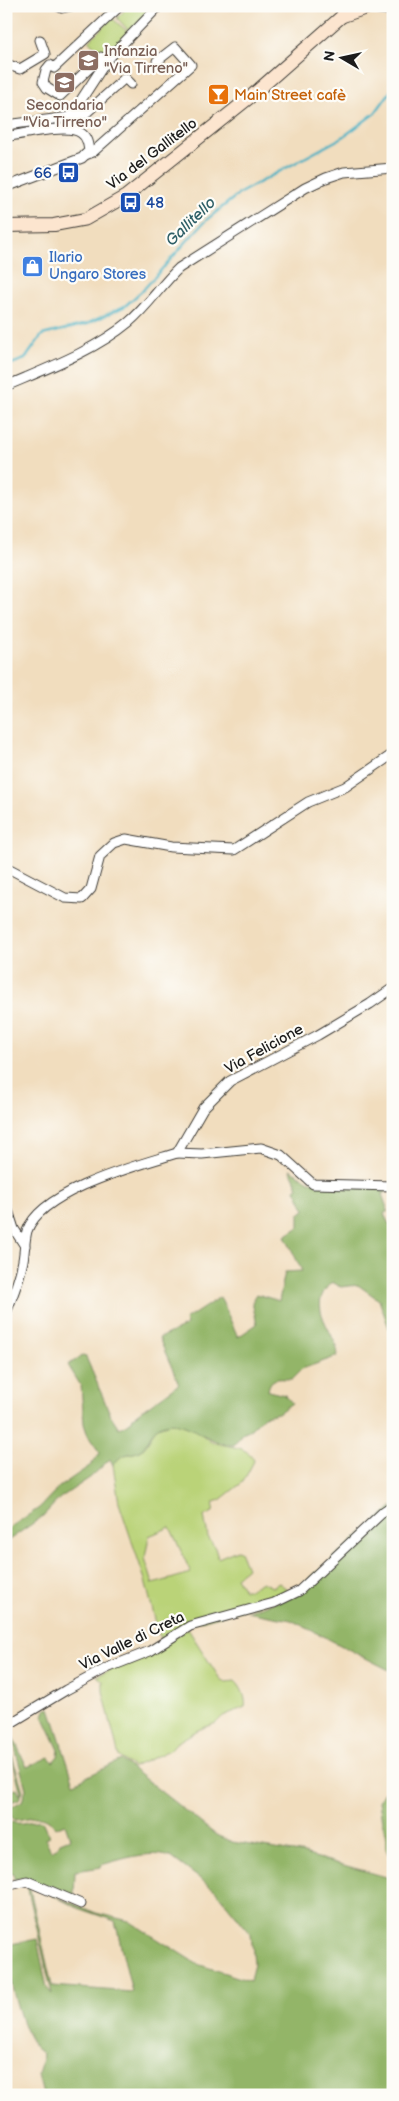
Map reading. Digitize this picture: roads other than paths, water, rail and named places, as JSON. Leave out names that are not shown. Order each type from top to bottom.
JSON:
[{"type":"street","points":[[58,6],[62,8],[71,6]]},
{"type":"street","points":[[106,60],[101,57],[60,96],[47,88],[43,82],[46,70],[50,66],[54,68],[120,6]]},
{"type":"street","points":[[70,117],[106,60],[159,6]]},
{"type":"street","name":"Via del Gallitello","points":[[6,226],[54,225],[86,219],[126,196],[249,98],[345,12],[369,6],[388,7]]},
{"type":"street","points":[[6,64],[20,69],[38,60],[44,54],[40,40]]},
{"type":"street","points":[[85,155],[93,152],[191,65],[175,47],[157,61]]},
{"type":"street","points":[[6,125],[85,114],[125,78],[131,84]]},
{"type":"street","points":[[6,136],[48,130],[76,130],[82,133],[88,141],[89,151],[82,158],[6,187]]},
{"type":"street","points":[[6,386],[82,352],[109,336],[140,312],[162,283],[179,268],[305,188],[344,172],[393,168]]},
{"type":"street","points":[[6,867],[65,898],[82,900],[89,894],[100,856],[114,843],[126,839],[171,847],[234,850],[308,802],[345,787],[393,754]]},
{"type":"street","name":"Via Felicione","points":[[177,1153],[203,1108],[230,1081],[318,1035],[393,988]]},
{"type":"street","points":[[6,1313],[22,1266],[28,1230],[37,1216],[52,1203],[96,1180],[177,1153],[202,1154],[260,1148],[281,1155],[313,1184],[393,1186]]},
{"type":"street","points":[[6,1204],[14,1229],[25,1246]]},
{"type":"street","name":"Via Valle di Creta","points":[[6,1726],[66,1690],[107,1668],[150,1651],[190,1626],[274,1603],[300,1591],[384,1511],[393,1505]]},
{"type":"street","points":[[6,1886],[28,1881],[81,1904]]},
{"type":"waterway","name":"Gallitello","points":[[6,366],[25,359],[42,335],[87,324],[125,306],[143,290],[205,221],[240,193],[343,137],[375,113],[393,88]]},
{"type":"place","name":"Infanzia \"Via Tirreno\"","points":[[88,60]]},
{"type":"place","name":"Secondaria \"Via Tirreno\"","points":[[65,82]]},
{"type":"place","name":"Main Street cafè","points":[[218,95]]},
{"type":"place","name":"66","points":[[68,173]]},
{"type":"place","name":"48","points":[[130,203]]},
{"type":"place","name":"Ilario Ungaro Stores","points":[[33,266]]}]
